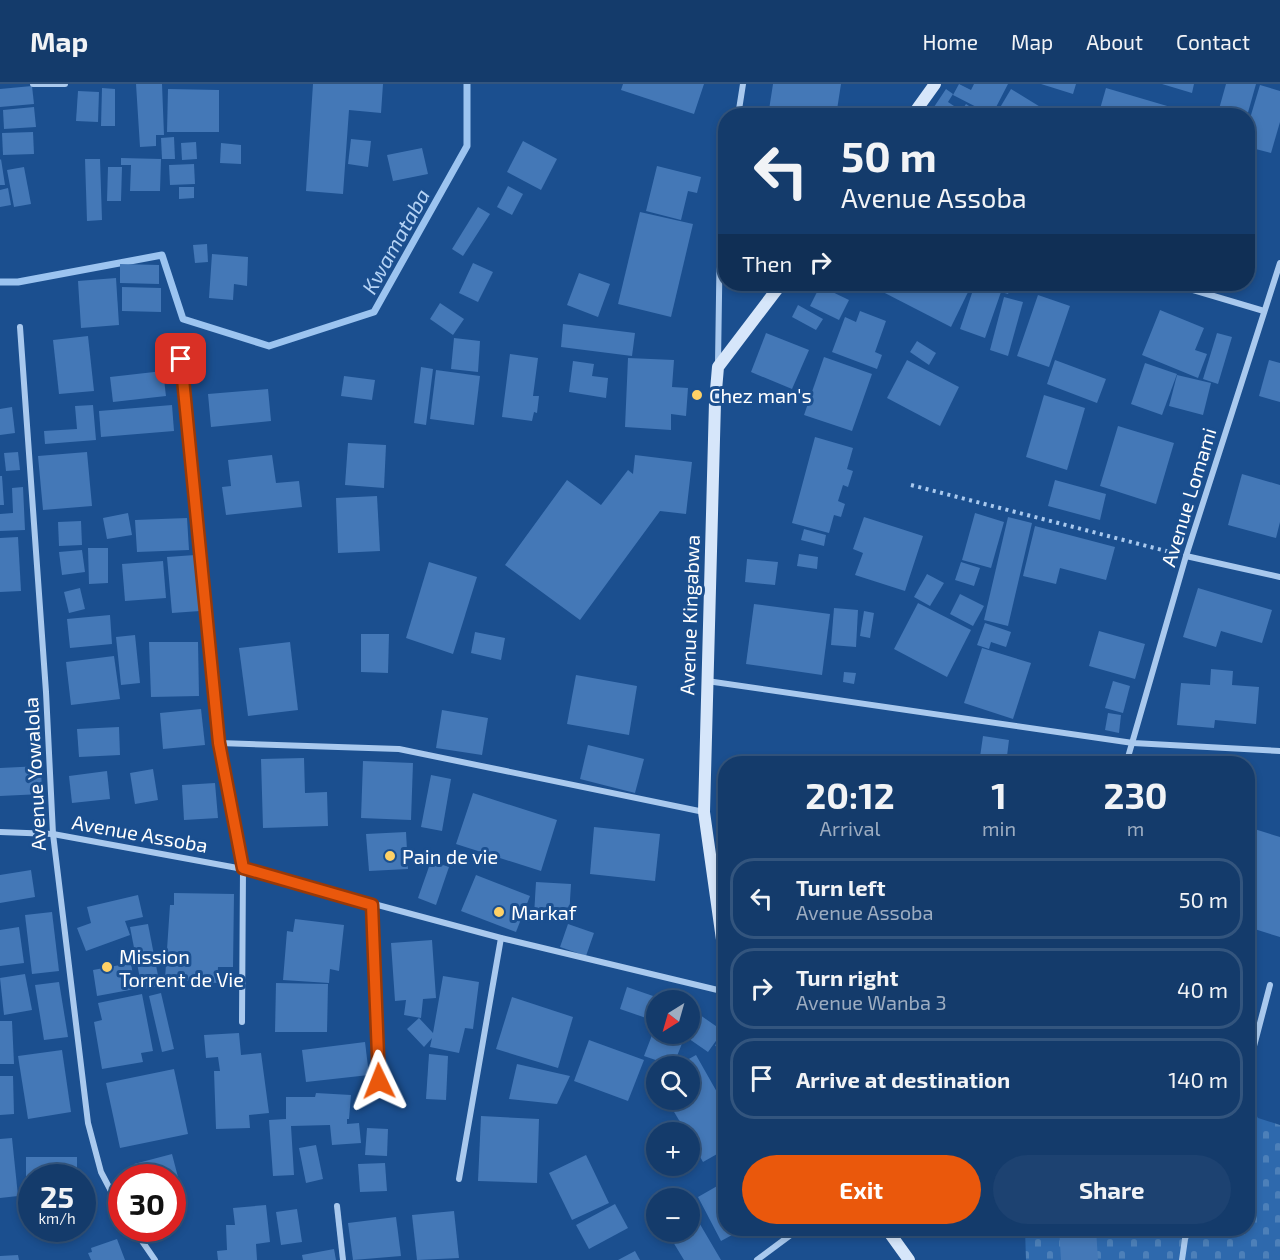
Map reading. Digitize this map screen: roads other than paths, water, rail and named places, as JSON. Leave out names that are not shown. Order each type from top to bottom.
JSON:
[{"type":"street","points":[[33,84],[65,84]]},
{"type":"street","points":[[739,108],[743,84]]},
{"type":"street","points":[[918,108],[935,84]]},
{"type":"street","name":"Avenue Lomami","points":[[1128,756],[1186,556],[1280,263]]},
{"type":"street","points":[[718,367],[719,291]]},
{"type":"street","points":[[718,367],[777,291]]},
{"type":"street","points":[[1197,291],[1264,311]]},
{"type":"street","name":"Avenue Yowalola","points":[[20,327],[46,692],[53,834],[88,1123],[101,1172],[108,1185]]},
{"type":"street","points":[[181,359],[219,743],[243,868],[242,1022]]},
{"type":"street","name":"Avenue Kingabwa","points":[[718,367],[715,402],[704,812],[718,911]]},
{"type":"street","points":[[1186,556],[1280,578]]},
{"type":"street","points":[[707,681],[1132,743],[1280,751]]},
{"type":"street","points":[[219,743],[399,749],[704,812]]},
{"type":"street","name":"Avenue Assoba","points":[[0,832],[53,834],[243,868],[372,905],[718,991]]},
{"type":"street","points":[[372,905],[379,1081]]},
{"type":"street","points":[[459,1179],[501,938]]},
{"type":"street","points":[[1255,1042],[1270,985]]},
{"type":"street","points":[[337,1206],[343,1260]]},
{"type":"street","points":[[757,1260],[789,1236]]},
{"type":"street","points":[[892,1236],[909,1260]]},
{"type":"street","points":[[1182,1260],[1186,1236]]},
{"type":"street","points":[[143,1242],[155,1260]]},
{"type":"waterway","name":"Kwamataba","points":[[0,282],[18,282],[162,255],[183,319],[269,346],[374,312],[467,146],[467,84]]},
{"type":"place","name":"Chez man's","points":[[697,395]]},
{"type":"place","name":"Pain de vie","points":[[390,856]]},
{"type":"place","name":"Markaf","points":[[499,912]]},
{"type":"place","name":"Mission Torrent de Vie","points":[[107,967]]}]
